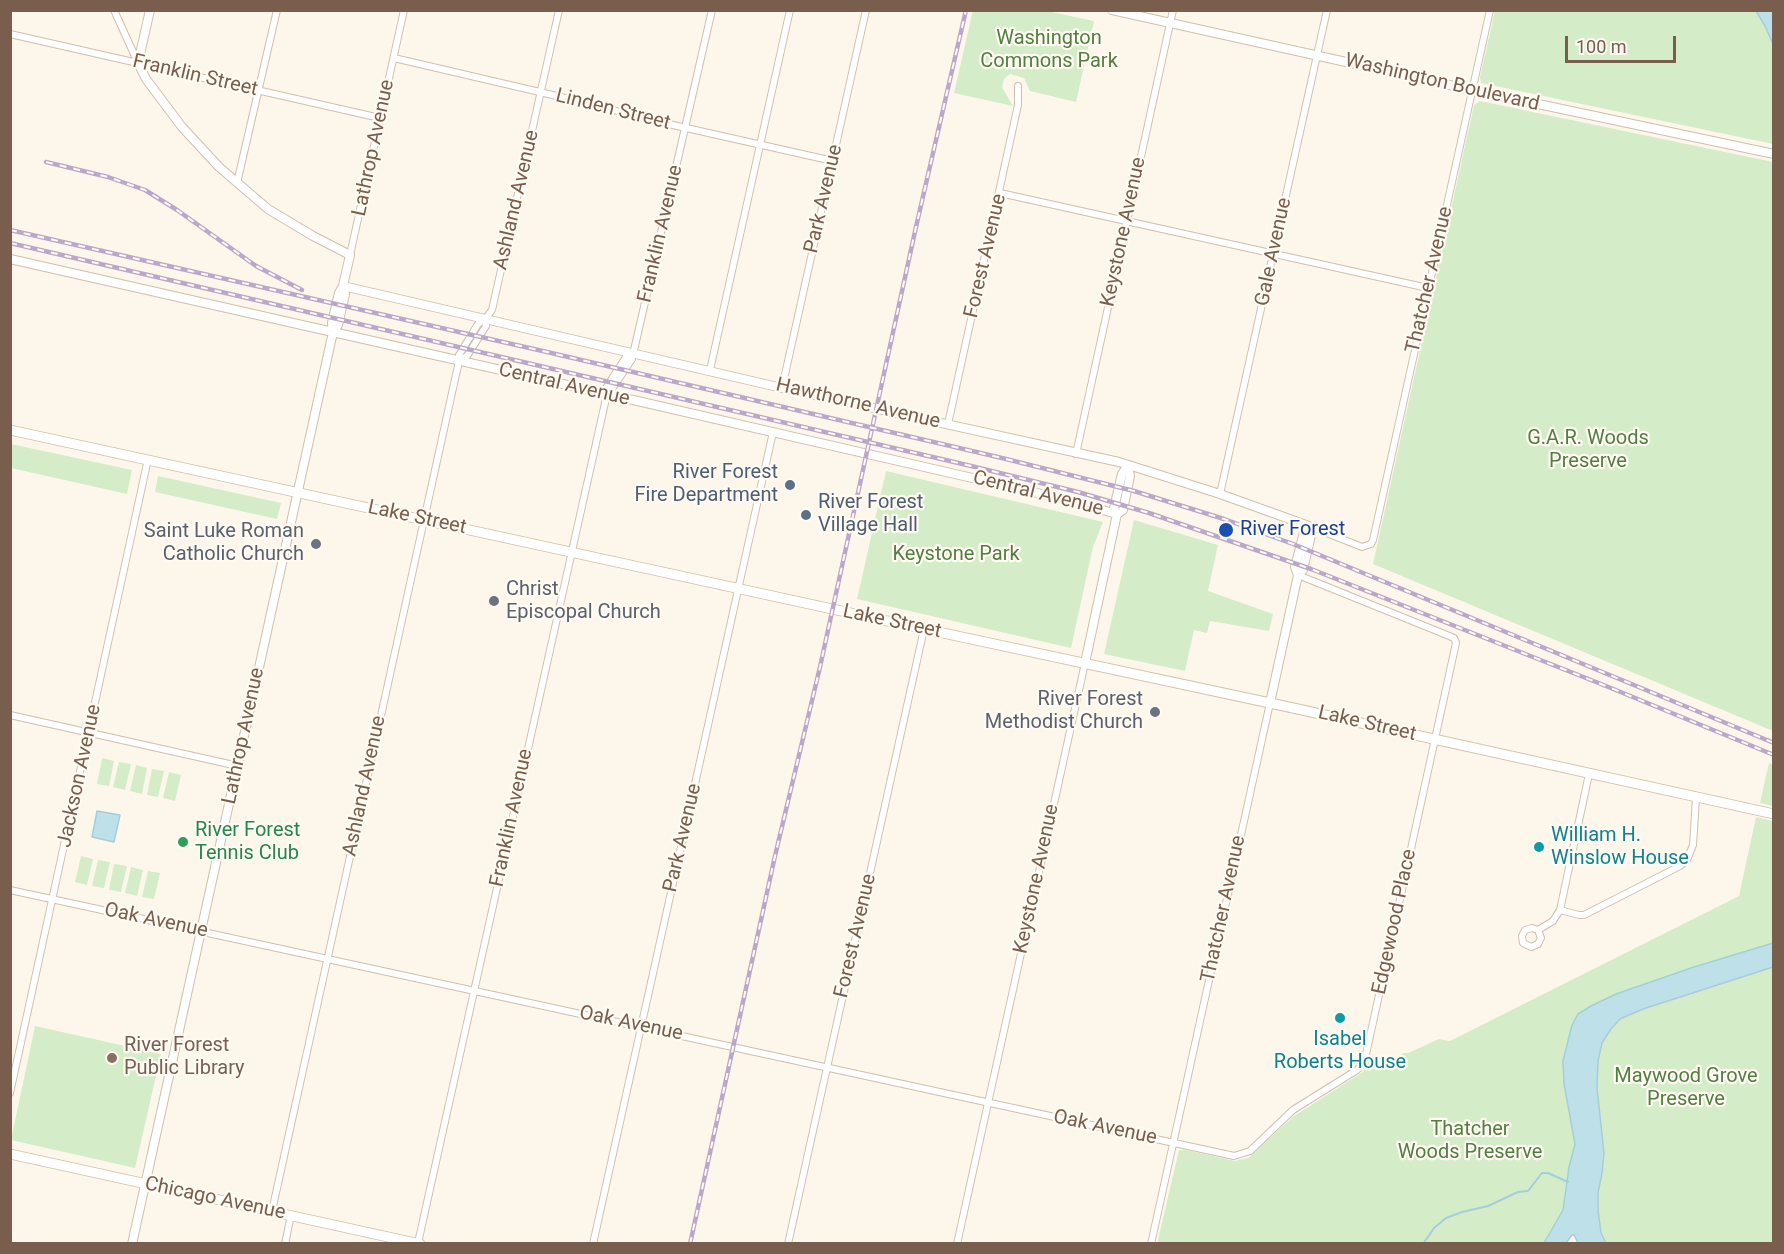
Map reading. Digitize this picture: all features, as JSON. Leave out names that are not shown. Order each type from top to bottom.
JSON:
[{"type":"main road","name":"Lake Street","points":[[10,430],[1773,814]]},
{"type":"main road","name":"Chicago Avenue","points":[[10,1154],[419,1243]]},
{"type":"street","points":[[114,10],[146,79],[182,127],[219,167],[268,209],[350,255]]},
{"type":"street","points":[[138,63],[150,10]]},
{"type":"street","points":[[237,183],[278,10]]},
{"type":"street","name":"Lathrop Avenue","points":[[132,1244],[333,333],[334,313],[343,286],[404,10]]},
{"type":"street","name":"Ashland Avenue","points":[[272,1211],[459,355],[478,324],[492,310],[559,10]]},
{"type":"street","name":"Franklin Avenue","points":[[419,1243],[607,394],[606,388],[626,357],[633,352],[712,10]]},
{"type":"street","points":[[710,370],[790,10]]},
{"type":"street","name":"Park Avenue","points":[[782,388],[866,10]]},
{"type":"street","name":"Washington Boulevard","points":[[1112,10],[1773,154]]},
{"type":"street","name":"Keystone Avenue","points":[[1076,454],[1173,10]]},
{"type":"street","name":"Gale Avenue","points":[[1220,494],[1327,10]]},
{"type":"street","name":"Thatcher Avenue","points":[[1366,546],[1371,544],[1372,540],[1490,10]]},
{"type":"street","name":"Franklin Street","points":[[10,34],[380,118]]},
{"type":"street","name":"Linden Street","points":[[394,58],[604,107],[633,116],[833,160]]},
{"type":"street","name":"Forest Avenue","points":[[948,424],[1000,193],[1018,105],[1018,86]]},
{"type":"street","points":[[1000,193],[1428,288]]},
{"type":"street","name":"Central Avenue","points":[[10,259],[773,432],[1055,497],[1117,514]]},
{"type":"street","name":"Hawthorne Avenue","points":[[343,286],[782,388],[1128,465],[1220,494],[1357,545],[1366,546]]},
{"type":"street","name":"Park Avenue","points":[[593,1244],[773,432]]},
{"type":"street","name":"Jackson Avenue","points":[[10,1093],[148,459]]},
{"type":"street","name":"Keystone Avenue","points":[[957,1244],[1117,514],[1114,508],[1119,485],[1128,465]]},
{"type":"street","name":"Thatcher Avenue","points":[[1151,1244],[1298,575],[1303,570],[1311,535],[1309,526]]},
{"type":"street","name":"Edgewood Place","points":[[1250,1151],[1293,1110],[1362,1065],[1456,640],[1298,575]]},
{"type":"street","name":"Forest Avenue","points":[[788,1244],[924,629]]},
{"type":"street","points":[[10,715],[238,766]]},
{"type":"street","points":[[1538,930],[1553,921],[1560,910],[1589,774]]},
{"type":"street","points":[[1560,910],[1584,915],[1680,866],[1687,860],[1693,846],[1696,798]]},
{"type":"street","name":"Oak Avenue","points":[[10,890],[1234,1156],[1250,1151]]},
{"type":"street","points":[[285,1244],[291,1215]]},
{"type":"green space","name":"Washington Commons Park","points":[[973,10],[1047,11],[1094,21],[1076,102],[1030,91],[1024,78],[1010,74],[1004,79],[1002,87],[1013,106],[954,93]]},
{"type":"green space","points":[[1495,11],[1773,11],[1773,144],[1481,83],[1480,77]]},
{"type":"green space","name":"G.A.R. Woods Preserve","points":[[1480,101],[1773,162],[1773,731],[1373,564],[1474,105]]},
{"type":"green space","points":[[11,444],[132,470],[127,494],[11,468]]},
{"type":"green space","name":"Keystone Park","points":[[886,471],[1103,522],[1093,547],[1071,648],[857,599]]},
{"type":"green space","points":[[158,476],[281,503],[277,519],[155,492]]},
{"type":"green space","points":[[1134,520],[1218,545],[1208,591],[1273,614],[1269,631],[1210,621],[1207,633],[1194,630],[1185,671],[1104,654]]},
{"type":"green space","points":[[102,758],[114,761],[109,786],[97,784]]},
{"type":"green space","points":[[119,762],[131,764],[125,790],[113,787]]},
{"type":"green space","points":[[1769,763],[1773,765],[1773,806],[1760,803]]},
{"type":"green space","points":[[136,765],[147,768],[142,794],[130,791]]},
{"type":"green space","points":[[152,769],[164,771],[158,797],[147,795]]},
{"type":"green space","points":[[169,772],[181,775],[175,801],[163,798]]},
{"type":"green space","name":"Thatcher Woods Preserve","points":[[1756,817],[1773,821],[1773,943],[1616,994],[1578,1014],[1572,1024],[1563,1061],[1564,1084],[1575,1144],[1563,1210],[1544,1243],[1157,1244],[1179,1150],[1235,1161],[1248,1158],[1294,1116],[1363,1072],[1370,1059],[1389,1061],[1439,1039],[1450,1041],[1739,896]]},
{"type":"green space","points":[[81,856],[93,859],[87,885],[75,882]]},
{"type":"green space","points":[[98,860],[110,862],[104,888],[92,886]]},
{"type":"green space","points":[[114,864],[127,866],[121,892],[109,890]]},
{"type":"green space","points":[[131,867],[143,870],[137,896],[125,893]]},
{"type":"green space","points":[[148,871],[160,873],[154,899],[142,897]]},
{"type":"green space","name":"Maywood Grove Preserve","points":[[1773,967],[1773,1243],[1606,1243],[1601,1233],[1598,1210],[1604,1153],[1597,1088],[1598,1061],[1602,1043],[1620,1019],[1643,1009]]},
{"type":"green space","points":[[35,1026],[161,1054],[135,1168],[11,1140]]},
{"type":"water","points":[[1756,11],[1773,11],[1773,44],[1765,26]]},
{"type":"water","points":[[97,811],[120,815],[114,842],[92,837]]},
{"type":"water","points":[[1773,943],[1773,967],[1643,1009],[1620,1019],[1611,1029],[1602,1043],[1598,1061],[1597,1088],[1604,1153],[1598,1210],[1601,1233],[1606,1243],[1578,1243],[1572,1235],[1566,1243],[1544,1243],[1563,1210],[1575,1144],[1564,1084],[1563,1061],[1572,1025],[1578,1014],[1616,994]]},
{"type":"waterway","points":[[1423,1244],[1434,1228],[1446,1218],[1488,1206],[1518,1192],[1528,1191],[1542,1173],[1548,1173],[1568,1182]]},
{"type":"railway","points":[[690,1244],[966,10]]},
{"type":"railway","points":[[46,162],[108,177],[145,190],[256,266],[302,290]]},
{"type":"railway","points":[[10,230],[547,352],[1134,491],[1224,519],[1293,544],[1774,743]]},
{"type":"railway","points":[[10,243],[1078,492],[1149,513],[1311,569],[1774,755]]},
{"type":"place","name":"River Forest Fire Department","points":[[790,485]]},
{"type":"place","name":"River Forest Village Hall","points":[[806,515]]},
{"type":"place","name":"River Forest","points":[[1226,530]]},
{"type":"place","name":"Saint Luke Roman Catholic Church","points":[[316,544]]},
{"type":"place","name":"Christ Episcopal Church","points":[[494,601]]},
{"type":"place","name":"River Forest Methodist Church","points":[[1155,712]]},
{"type":"place","name":"River Forest Tennis Club","points":[[183,842]]},
{"type":"place","name":"William H. Winslow House","points":[[1539,847]]},
{"type":"place","name":"Isabel Roberts House","points":[[1340,1018]]},
{"type":"place","name":"River Forest Public Library","points":[[112,1058]]}]
